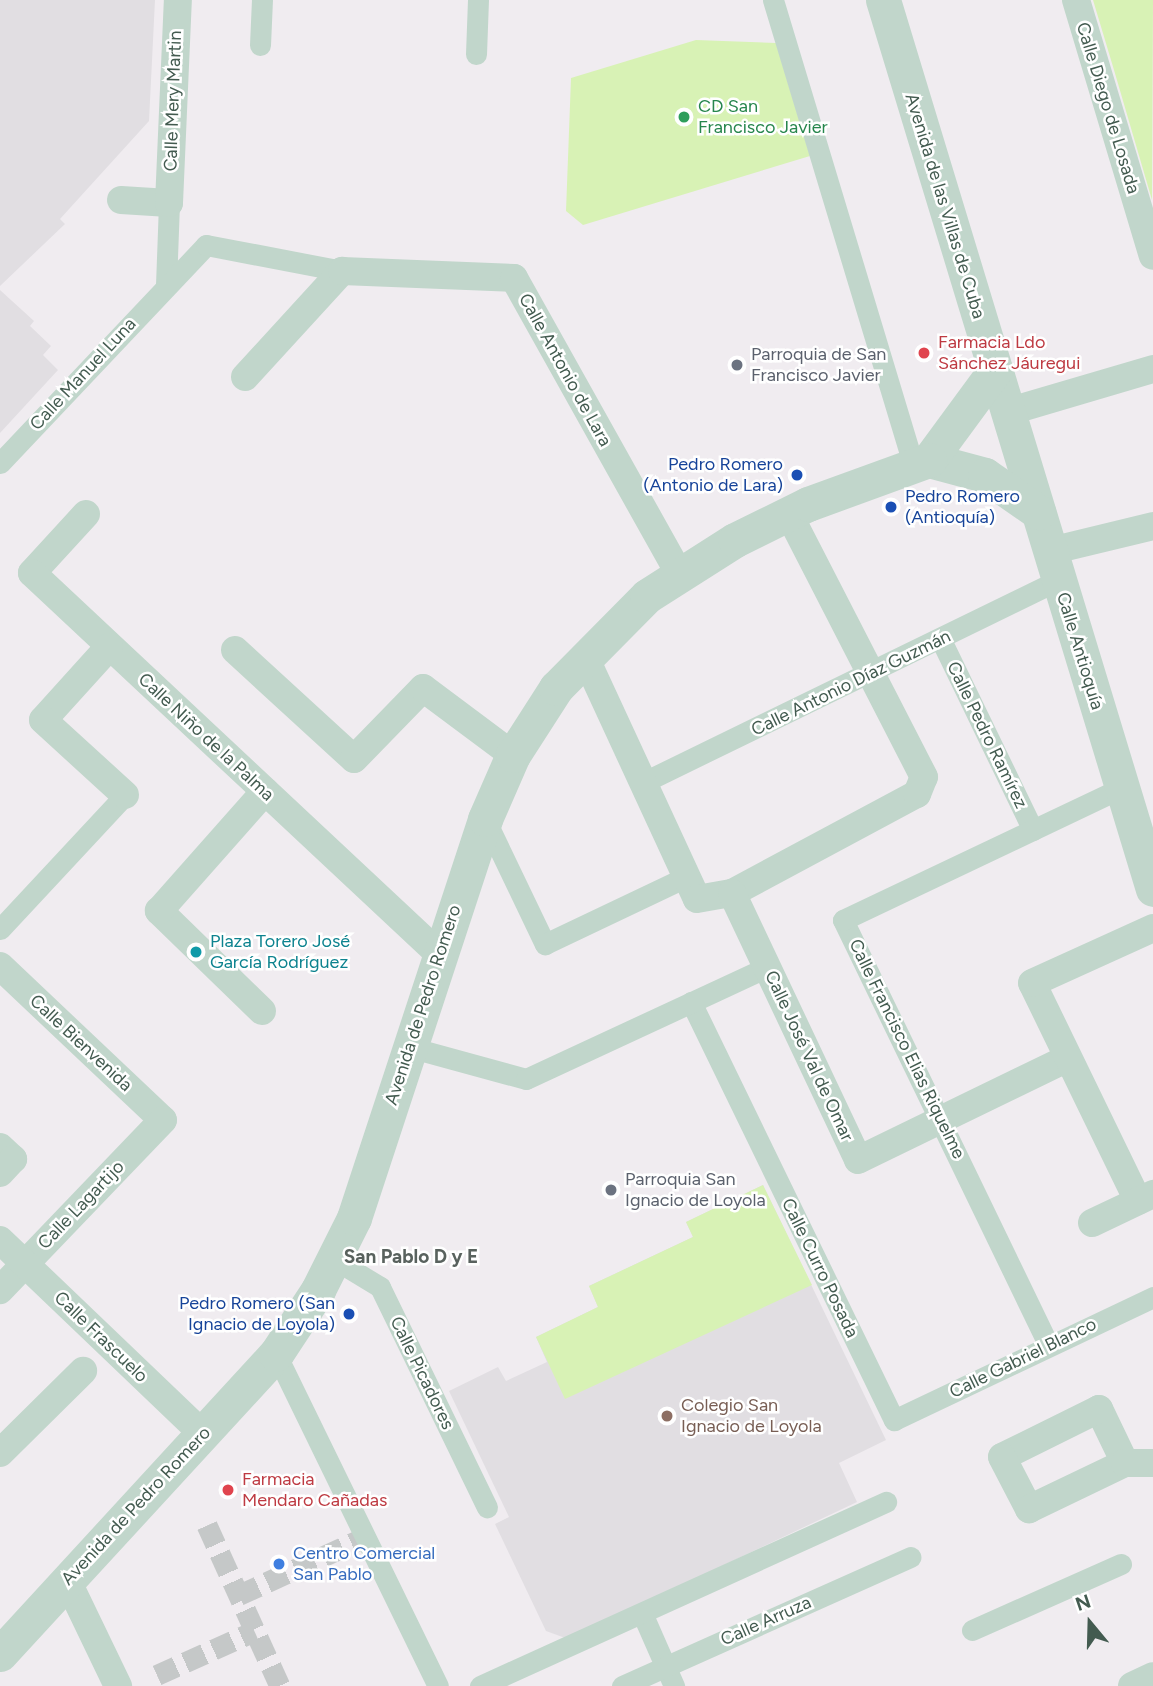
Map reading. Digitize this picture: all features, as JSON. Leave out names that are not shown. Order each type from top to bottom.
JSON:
[{"type":"street","name":"Calle Mery Martin","points":[[166,285],[178,0]]},
{"type":"street","points":[[260,45],[262,0]]},
{"type":"street","points":[[476,54],[478,0]]},
{"type":"street","points":[[773,0],[921,463]]},
{"type":"street","name":"Avenida de las Villas de Cuba","points":[[883,0],[1007,412]]},
{"type":"street","name":"Calle Diego de Losada","points":[[1076,0],[1147,216],[1153,256]]},
{"type":"street","points":[[121,200],[169,202]]},
{"type":"street","name":"Calle Antonio de Lara","points":[[166,285],[206,246],[342,271],[514,278],[680,575]]},
{"type":"street","points":[[245,377],[342,271]]},
{"type":"street","name":"Calle Manuel Luna","points":[[0,463],[166,285]]},
{"type":"street","points":[[1007,412],[1153,369]]},
{"type":"street","points":[[921,463],[995,370]]},
{"type":"street","name":"Calle Antioquía","points":[[1007,412],[1153,890]]},
{"type":"street","points":[[921,463],[985,475],[1038,512]]},
{"type":"street","name":"Avenida de Pedro Romero","points":[[0,1654],[276,1354],[334,1259],[354,1218],[485,819],[513,755],[556,688],[647,596],[680,575],[788,512],[921,463]]},
{"type":"street","points":[[586,659],[697,899],[732,893],[917,793],[924,777],[875,673],[788,512]]},
{"type":"street","name":"Calle Niño de la Palma","points":[[86,514],[32,573],[439,954]]},
{"type":"street","points":[[1054,565],[1153,526]]},
{"type":"street","name":"Calle Antonio Díaz Guzmán","points":[[642,783],[941,640],[1054,565]]},
{"type":"street","name":"Calle Pedro Ramírez","points":[[941,640],[1033,830]]},
{"type":"street","points":[[0,929],[125,796],[43,720],[109,647]]},
{"type":"street","points":[[235,650],[354,759],[423,688],[513,755]]},
{"type":"street","name":"Calle Francisco Elias Riquelme","points":[[1048,1344],[942,1119],[843,920],[1121,788]]},
{"type":"street","points":[[262,1011],[159,911],[265,791]]},
{"type":"street","points":[[485,819],[545,944],[686,877]]},
{"type":"street","name":"Calle José Val de Omar","points":[[732,893],[858,1160],[1068,1058]]},
{"type":"street","points":[[1092,1223],[1146,1197],[1068,1058],[1032,983],[1153,928]]},
{"type":"street","name":"Calle Bienvenida","points":[[0,966],[163,1120]]},
{"type":"street","points":[[409,1047],[526,1079],[767,967]]},
{"type":"street","name":"Calle Curro Posada","points":[[691,1002],[894,1420]]},
{"type":"street","name":"Calle Lagartijo","points":[[0,1290],[163,1120]]},
{"type":"street","points":[[0,1147],[13,1159],[0,1173]]},
{"type":"street","name":"Calle Frascuelo","points":[[0,1240],[202,1433]]},
{"type":"street","name":"Calle Picadores","points":[[334,1259],[380,1287],[487,1507]]},
{"type":"street","name":"Calle Gabriel Blanco","points":[[894,1420],[1048,1344],[1153,1297]]},
{"type":"street","points":[[276,1354],[438,1686]]},
{"type":"street","points":[[0,1453],[83,1371]]},
{"type":"street","points":[[1125,1463],[1153,1462]]},
{"type":"street","points":[[480,1686],[886,1502]]},
{"type":"street","name":"Calle Arruza","points":[[622,1686],[670,1676],[910,1557]]},
{"type":"street","points":[[972,1630],[1121,1564]]},
{"type":"street","points":[[67,1580],[118,1686]]},
{"type":"street","points":[[642,1613],[670,1676]]},
{"type":"street","points":[[1132,1686],[1153,1676]]},
{"type":"shaded area","points":[[0,0],[155,0],[149,121],[60,219],[65,224],[0,286]]},
{"type":"shaded area","points":[[0,290],[34,321],[30,326],[51,346],[43,355],[58,370],[0,433]]},
{"type":"shaded area","name":"Colegio San Ignacio de Loyola","points":[[763,1185],[886,1440],[839,1463],[857,1502],[568,1639],[546,1631],[495,1524],[509,1517],[449,1391],[498,1367],[506,1381],[547,1362],[536,1337],[598,1307],[589,1286],[693,1237],[686,1222]]},
{"type":"green space","points":[[1093,0],[1153,0],[1152,200],[1114,70]]},
{"type":"green space","name":"CD San Francisco Javier","points":[[696,40],[776,43],[810,156],[583,225],[566,211],[571,78]]},
{"type":"green space","points":[[763,1185],[812,1285],[565,1399],[536,1337],[598,1307],[589,1286],[693,1237],[686,1222]]},
{"type":"tunnel","points":[[207,1525],[280,1686]]},
{"type":"tunnel","points":[[239,1595],[359,1540]]},
{"type":"tunnel","points":[[157,1675],[255,1631]]},
{"type":"place","name":"CD San Francisco Javier","points":[[684,117]]},
{"type":"place","name":"Farmacia Ldo Sánchez Jáuregui","points":[[924,353]]},
{"type":"place","name":"Parroquia de San Francisco Javier","points":[[737,365]]},
{"type":"place","name":"Pedro Romero (Antonio de Lara)","points":[[797,475]]},
{"type":"place","name":"Pedro Romero (Antioquía)","points":[[891,507]]},
{"type":"place","name":"Plaza Torero José García Rodríguez","points":[[196,952]]},
{"type":"place","name":"Parroquia San Ignacio de Loyola","points":[[611,1190]]},
{"type":"place","name":"Pedro Romero (San Ignacio de Loyola)","points":[[349,1314]]},
{"type":"place","name":"Colegio San Ignacio de Loyola","points":[[667,1416]]},
{"type":"place","name":"Farmacia Mendaro Cañadas","points":[[228,1490]]},
{"type":"place","name":"Centro Comercial San Pablo","points":[[279,1564]]},
{"type":"district","name":"San Pablo D y E","points":[[411,1257]]}]
